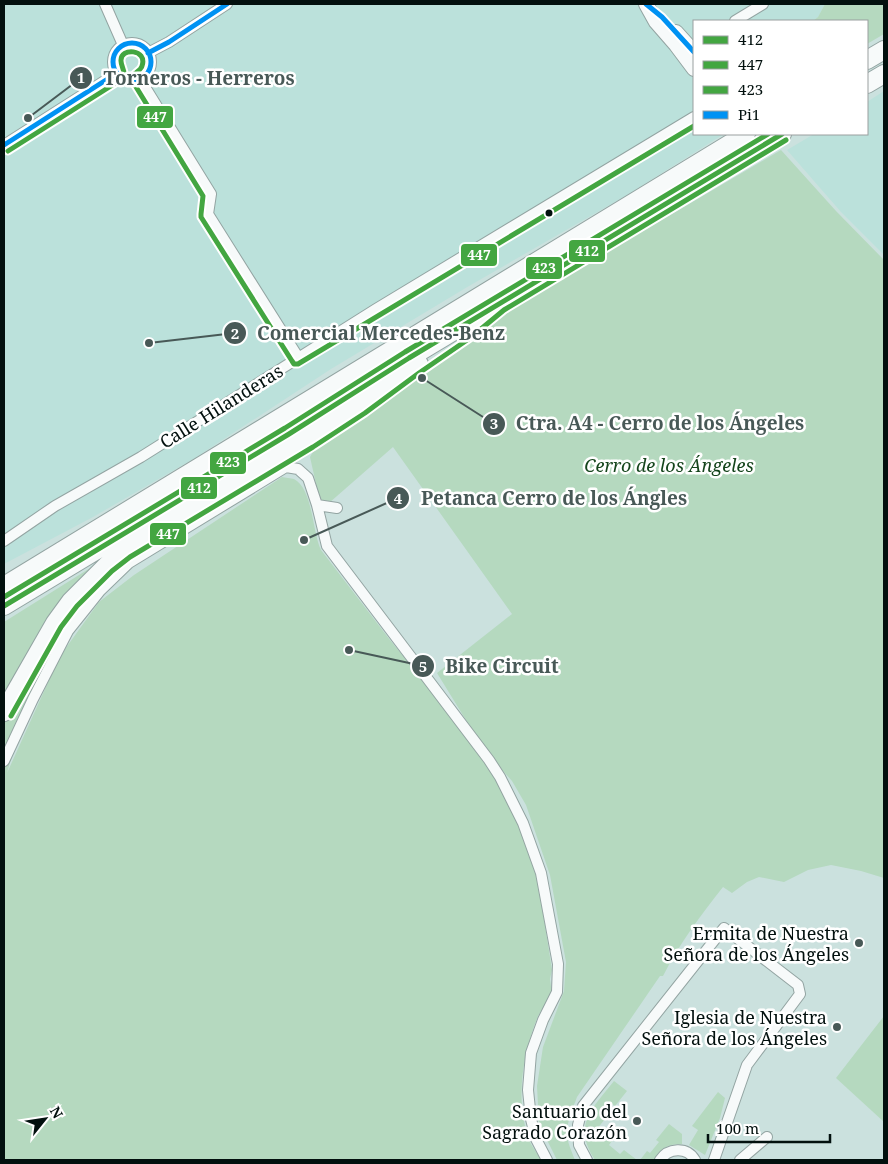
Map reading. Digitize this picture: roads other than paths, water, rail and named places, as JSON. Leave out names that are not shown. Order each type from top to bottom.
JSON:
[{"type":"highway","points":[[868,59],[884,50]]},
{"type":"highway","points":[[4,586],[744,135]]},
{"type":"highway","points":[[4,606],[289,434],[409,358],[780,135]]},
{"type":"highway","points":[[4,712],[55,623],[71,601],[107,565],[126,551],[309,441],[361,407],[466,332],[500,304]]},
{"type":"highway","points":[[6,572],[135,496],[172,484]]},
{"type":"street","points":[[105,4],[124,45]]},
{"type":"street","points":[[148,53],[227,4]]},
{"type":"street","points":[[646,4],[656,22],[693,62]]},
{"type":"street","points":[[738,20],[763,4]]},
{"type":"street","points":[[129,43],[140,45],[148,53],[150,59],[149,71],[140,79],[130,81],[120,77],[114,69],[113,58],[115,52],[124,45],[129,43]]},
{"type":"street","points":[[4,145],[117,74]]},
{"type":"street","points":[[140,79],[211,194],[208,214],[298,357]]},
{"type":"street","name":"Calle Hilanderas","points":[[4,541],[55,506],[141,457],[298,357],[693,118]]},
{"type":"street","points":[[4,761],[68,631],[100,591],[129,563],[286,467],[298,469],[308,478],[327,546],[489,760],[500,777],[523,823],[541,873],[558,964],[557,992],[543,1020],[531,1052],[528,1090],[531,1118],[536,1139],[547,1160]]},
{"type":"street","points":[[317,505],[337,508]]},
{"type":"street","points":[[587,1160],[578,1145],[578,1125],[583,1106],[724,928],[798,985],[800,994],[747,1065],[714,1160]]},
{"type":"street","points":[[740,1160],[767,1137]]},
{"type":"street","points":[[660,1160],[667,1152],[675,1150],[684,1151],[692,1155],[695,1160]]},
{"type":"place","name":"Torneros - Herreros","points":[[28,118]]},
{"type":"place","name":"Comercial Mercedes-Benz","points":[[149,343]]},
{"type":"place","name":"Ctra. A4 - Cerro de los Ángeles","points":[[422,378]]},
{"type":"place","name":"Petanca Cerro de los Ángles","points":[[304,540]]},
{"type":"place","name":"Bike Circuit","points":[[349,650]]},
{"type":"place","name":"Ermita de Nuestra Señora de los Ángeles","points":[[859,943]]},
{"type":"place","name":"Iglesia de Nuestra Señora de los Ángeles","points":[[837,1027]]},
{"type":"place","name":"Santuario del Sagrado Corazón","points":[[637,1121]]},
{"type":"park label","name":"Cerro de los Ángeles","points":[[669,465]]}]
